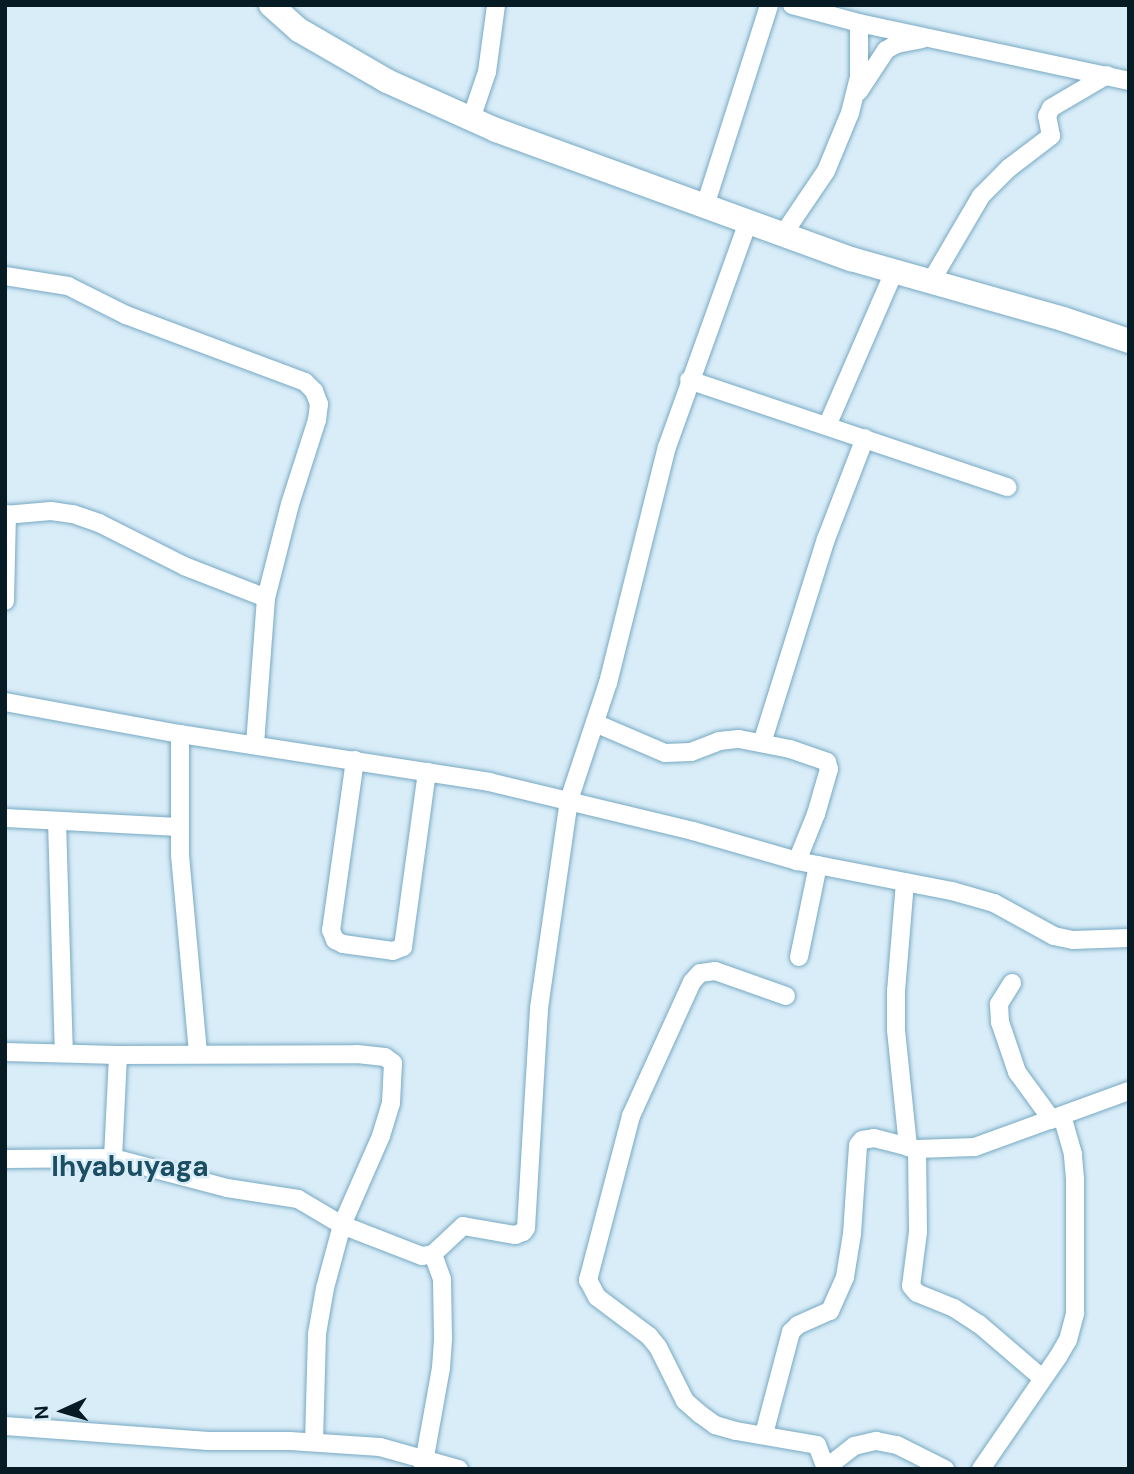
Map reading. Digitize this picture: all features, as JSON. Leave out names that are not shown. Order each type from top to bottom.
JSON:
[{"type":"street","points":[[271,5],[299,30],[377,75],[471,119],[782,236],[930,283],[1063,319],[1129,341]]},
{"type":"street","points":[[471,119],[487,72],[496,5]]},
{"type":"street","points":[[705,206],[769,5]]},
{"type":"street","points":[[792,5],[859,23],[1129,81]]},
{"type":"street","points":[[857,94],[861,57],[859,23]]},
{"type":"street","points":[[782,236],[826,171],[857,94],[886,50],[897,44],[929,38]]},
{"type":"street","points":[[930,283],[981,196],[1009,167],[1051,136],[1047,116],[1051,108],[1107,75]]},
{"type":"street","points":[[5,1159],[113,1158],[227,1188],[298,1199],[342,1225],[416,1254],[433,1254],[463,1226],[515,1234],[526,1228],[539,1008],[569,800],[624,627],[667,447],[748,222]]},
{"type":"street","points":[[827,426],[894,272]]},
{"type":"street","points":[[5,276],[68,286],[126,315],[305,382],[314,391],[319,404],[317,421],[266,598],[255,744]]},
{"type":"street","points":[[690,380],[1007,487]]},
{"type":"street","points":[[762,743],[826,538],[865,438]]},
{"type":"street","points":[[5,601],[6,514],[51,511],[73,514],[99,523],[184,566],[266,598]]},
{"type":"street","points":[[5,702],[180,734],[489,782],[569,800],[797,861],[994,903],[1054,936],[1073,940],[1129,938]]},
{"type":"street","points":[[595,723],[665,752],[678,754],[729,739],[762,743],[827,762],[829,769],[817,814],[797,861]]},
{"type":"street","points":[[180,734],[179,827],[198,1053]]},
{"type":"street","points":[[355,760],[331,930],[335,940],[343,944],[393,951],[402,947],[427,772]]},
{"type":"street","points":[[5,818],[179,827]]},
{"type":"street","points":[[57,821],[64,1054]]},
{"type":"street","points":[[799,957],[818,865]]},
{"type":"street","points":[[905,882],[896,1017],[919,1193],[911,1286],[979,1324],[1042,1378]]},
{"type":"street","points":[[786,996],[715,971],[700,973],[692,982],[631,1116],[588,1271],[591,1288],[597,1297],[649,1336],[658,1347],[685,1401],[715,1425],[817,1444],[826,1469],[854,1446],[884,1441],[945,1469]]},
{"type":"street","points":[[981,1469],[1068,1340],[1075,1313],[1075,1179],[1068,1131],[1017,1072],[1000,1022],[999,1004],[1012,982]]},
{"type":"street","points":[[5,1052],[118,1055],[357,1054],[385,1057],[393,1063],[391,1103],[381,1136],[342,1225],[325,1288],[317,1334],[314,1442]]},
{"type":"street","points":[[113,1158],[118,1055]]},
{"type":"street","points":[[764,1434],[791,1332],[799,1325],[830,1311],[845,1278],[852,1234],[858,1145],[868,1138],[912,1148],[975,1147],[1129,1091]]},
{"type":"street","points":[[424,1463],[443,1338],[442,1279],[433,1254]]},
{"type":"street","points":[[5,1426],[208,1441],[314,1442],[380,1447],[424,1463],[458,1469]]},
{"type":"district","name":"Ihyabuyaga","points":[[130,1167]]}]
